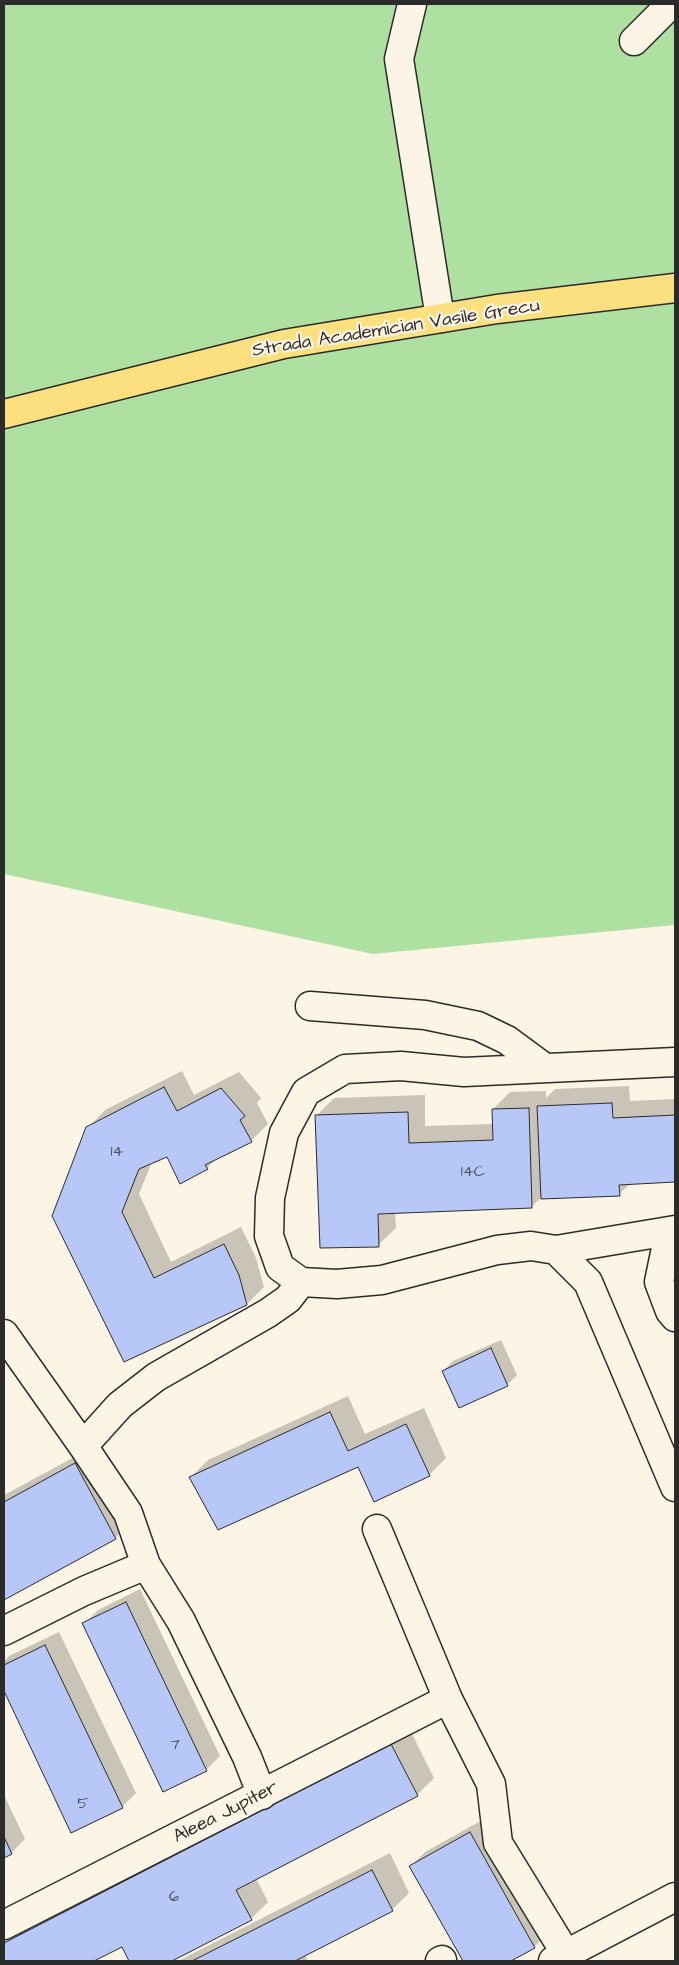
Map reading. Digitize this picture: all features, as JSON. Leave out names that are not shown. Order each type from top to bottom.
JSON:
[{"type":"main road","name":"Strada Academician Vasile Grecu","points":[[4,414],[284,344],[497,309],[675,288]]},
{"type":"street","points":[[412,4],[399,59],[440,318]]},
{"type":"street","points":[[634,41],[671,4]]},
{"type":"street","points":[[310,1006],[426,1015],[478,1026],[507,1040],[545,1068]]},
{"type":"street","points":[[675,1062],[464,1072],[401,1066],[345,1069],[306,1092],[284,1133],[270,1198],[269,1236],[280,1267],[301,1282],[337,1284],[382,1280],[497,1250],[531,1246],[556,1250],[675,1230]]},
{"type":"street","points":[[675,1239],[666,1248],[660,1282],[670,1311],[675,1317]]},
{"type":"street","points":[[556,1250],[588,1282],[675,1487]]},
{"type":"street","points":[[83,1446],[120,1405],[149,1383],[288,1300],[301,1282]]},
{"type":"street","points":[[4,1334],[128,1513],[146,1565],[181,1622],[248,1757],[262,1795]]},
{"type":"street","points":[[377,1529],[448,1699],[491,1784],[498,1843],[560,1958],[675,1897]]},
{"type":"street","points":[[4,1631],[84,1592],[146,1565]]},
{"type":"street","name":"Aleea Jupiter","points":[[4,1925],[448,1699]]},
{"type":"green space","points":[[4,4],[675,4],[675,925],[373,954],[4,874]]},
{"type":"building","points":[[164,1087],[177,1111],[221,1088],[245,1116],[240,1120],[252,1142],[205,1165],[208,1169],[180,1184],[167,1157],[139,1169],[122,1212],[154,1278],[224,1244],[239,1275],[247,1305],[124,1362],[52,1216],[86,1127]]},
{"type":"building","points":[[612,1103],[613,1118],[675,1115],[675,1182],[619,1185],[620,1196],[541,1199],[537,1106]]},
{"type":"building","points":[[529,1108],[532,1208],[378,1214],[379,1247],[320,1248],[315,1115],[408,1112],[409,1143],[493,1140],[492,1109]]},
{"type":"building","points":[[491,1348],[508,1386],[459,1408],[442,1371]]},
{"type":"building","points":[[330,1412],[348,1451],[406,1424],[430,1476],[374,1502],[358,1467],[218,1530],[189,1477]]},
{"type":"building","points":[[75,1463],[116,1539],[4,1600],[4,1502]]},
{"type":"building","points":[[126,1602],[207,1771],[163,1792],[82,1623]]},
{"type":"building","points":[[45,1645],[123,1808],[71,1833],[4,1691],[4,1665]]},
{"type":"building","points":[[391,1744],[418,1796],[236,1890],[252,1920],[172,1961],[129,1961],[122,1947],[94,1961],[4,1961],[4,1943]]},
{"type":"building","points":[[470,1832],[535,1948],[511,1961],[463,1961],[409,1866]]},
{"type":"building","points":[[4,1837],[12,1854],[4,1858]]},
{"type":"building","points":[[372,1870],[393,1911],[295,1961],[192,1961]]}]
